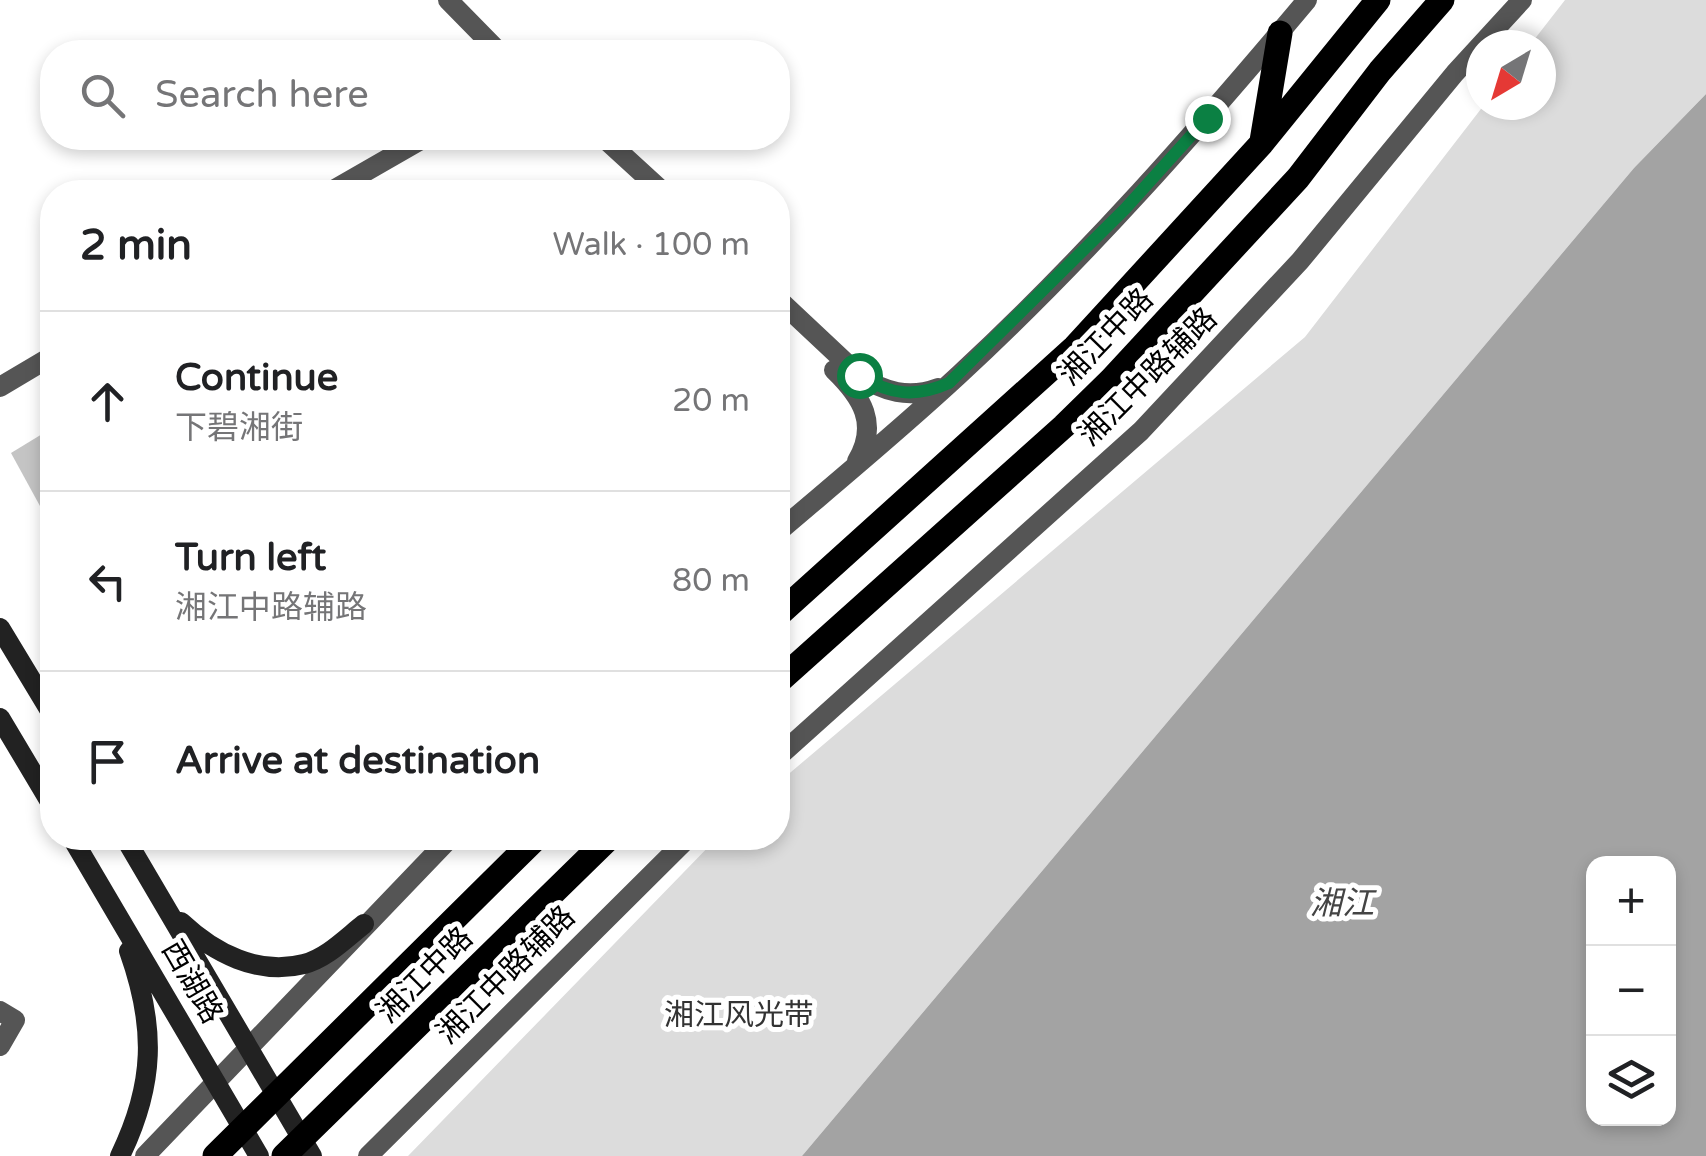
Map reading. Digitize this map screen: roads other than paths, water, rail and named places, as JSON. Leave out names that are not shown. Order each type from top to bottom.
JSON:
[{"type":"main road","name":"湘江中路","points":[[790,603],[1075,347],[1262,143],[1378,0]]},
{"type":"main road","name":"湘江中路","points":[[790,671],[1111,380],[1298,178],[1380,70],[1442,0]]},
{"type":"main road","points":[[1262,143],[1280,33]]},
{"type":"main road","points":[[0,628],[40,694]]},
{"type":"main road","points":[[0,718],[40,785]]},
{"type":"main road","name":"西湖路","points":[[79,850],[259,1156]]},
{"type":"main road","name":"西湖路","points":[[133,850],[276,1096],[299,1150]]},
{"type":"main road","name":"湘江中路","points":[[215,1156],[524,850]]},
{"type":"main road","name":"湘江中路","points":[[299,1150],[596,850]]},
{"type":"main road","points":[[114,907],[146,1009],[150,1054],[145,1093],[120,1156]]},
{"type":"main road","points":[[168,910],[214,948],[255,966],[305,964],[328,953],[364,924]]},
{"type":"street","points":[[448,0],[486,40]]},
{"type":"street","points":[[790,522],[949,383],[1125,209],[1307,0]]},
{"type":"street","name":"湘江中路辅路","points":[[790,746],[1141,431],[1300,261],[1454,74],[1522,0]]},
{"type":"street","points":[[351,180],[403,150]]},
{"type":"street","points":[[599,150],[631,180]]},
{"type":"street","points":[[617,150],[650,180]]},
{"type":"street","points":[[790,310],[859,375],[887,391],[919,394],[949,383]]},
{"type":"street","points":[[790,329],[855,390],[863,404],[868,436],[854,466]]},
{"type":"street","points":[[0,387],[40,363]]},
{"type":"street","points":[[145,1156],[438,850]]},
{"type":"street","name":"湘江中路辅路","points":[[368,1156],[676,850]]},
{"type":"street","points":[[0,1046],[7,1016]]},
{"type":"water","name":"湘江","points":[[1706,94],[1706,1156],[802,1156],[1634,168]]},
{"type":"park label","name":"湘江风光带","points":[[739,1015]]}]
